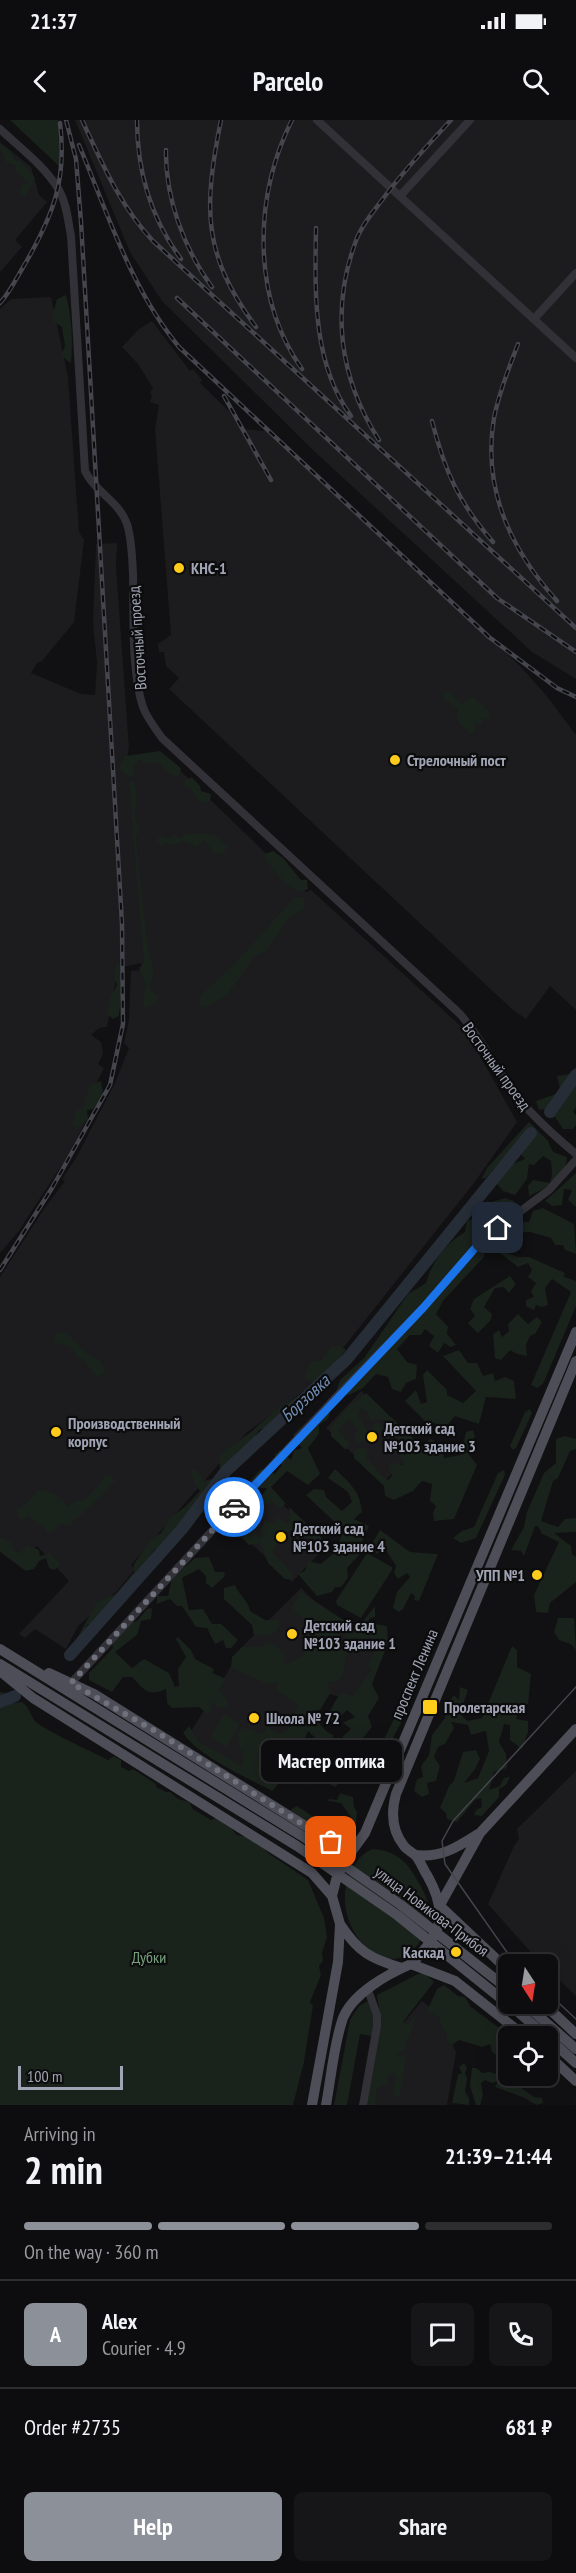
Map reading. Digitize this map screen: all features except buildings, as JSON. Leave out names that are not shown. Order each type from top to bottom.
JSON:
[{"type":"main road","name":"проспект Ленина","points":[[332,1896],[340,1871],[365,1833],[576,1332]]},
{"type":"main road","name":"проспект Ленина","points":[[498,1961],[441,1906],[415,1855],[403,1845],[393,1822],[392,1812],[396,1794],[576,1361]]},
{"type":"main road","name":"улица Новикова-Прибоя","points":[[0,1649],[300,1841],[397,1915],[498,1984]]},
{"type":"main road","points":[[13,1657],[71,1683],[124,1713],[331,1842],[343,1847],[354,1847]]},
{"type":"main road","name":"улица Новикова-Прибоя","points":[[0,1664],[300,1841]]},
{"type":"main road","points":[[0,1671],[33,1698],[312,1873],[332,1896],[340,1924],[338,1962],[312,2105]]},
{"type":"main road","points":[[326,2105],[343,2018],[353,2003],[368,1990],[406,1966],[427,1949],[437,1928],[441,1906],[480,1833],[576,1729]]},
{"type":"main road","points":[[415,1855],[428,1857],[446,1854],[480,1833]]},
{"type":"main road","points":[[340,1924],[358,1949],[377,1960],[455,1981],[512,2026]]},
{"type":"main road","name":"улица Новикова-Прибоя","points":[[490,1980],[498,1990]]},
{"type":"main road","name":"улица Новикова-Прибоя","points":[[521,2014],[534,2026]]},
{"type":"main road","points":[[536,2014],[576,2049]]},
{"type":"main road","points":[[555,2014],[576,2034]]},
{"type":"main road","name":"улица Новикова-Прибоя","points":[[558,2047],[576,2063]]},
{"type":"main road","points":[[558,2064],[576,2081]]},
{"type":"street","points":[[317,120],[576,358]]},
{"type":"street","points":[[400,196],[470,120]]},
{"type":"street","name":"Восточный проезд","points":[[0,129],[44,170],[59,191],[65,205],[70,236],[85,471],[91,483],[117,506],[127,523],[132,552],[138,683],[143,706],[150,722],[162,738],[460,1014],[477,1033],[510,1087],[527,1109],[576,1154]]},
{"type":"street","points":[[534,319],[576,273]]},
{"type":"street","points":[[71,1683],[336,1397],[423,1308],[483,1239],[549,1190],[576,1160]]},
{"type":"street","points":[[363,2105],[377,2026],[377,2015],[368,1990]]},
{"type":"shaded area","points":[[75,120],[576,120],[576,679],[532,652],[314,451],[162,301],[130,252]]},
{"type":"shaded area","points":[[0,142],[31,167],[39,195],[47,202],[15,240],[22,247],[0,272]]},
{"type":"shaded area","points":[[51,297],[68,377],[79,532],[84,540],[74,622],[42,661],[37,663],[31,673],[81,694],[95,695],[97,663],[93,623],[96,544],[117,543],[116,567],[129,748],[127,757],[162,753],[306,892],[311,890],[465,1030],[517,1122],[474,1183],[316,1382],[246,1433],[131,1565],[135,1569],[117,1591],[78,1626],[66,1649],[35,1629],[25,1638],[19,1634],[69,1581],[37,1546],[22,1561],[0,1542],[0,1277],[65,1181],[62,1179],[76,1158],[115,1083],[129,1048],[124,1043],[129,1019],[131,971],[143,970],[141,963],[118,968],[107,1027],[99,1028],[91,1035],[101,1042],[103,1054],[98,1064],[104,1068],[79,1117],[86,1121],[67,1157],[18,1232],[0,1253],[0,309],[11,299]]},
{"type":"shaded area","points":[[152,321],[190,371],[193,369],[202,380],[200,383],[229,411],[241,429],[264,431],[266,429],[521,667],[546,695],[576,735],[576,1010],[550,986],[526,1019],[512,1009],[169,689],[179,678],[166,666],[164,652],[159,652],[158,644],[171,635],[155,429],[159,405],[150,402],[152,396],[150,392],[153,388],[138,364],[122,347],[139,329]]},
{"type":"shaded area","name":"Детский сад №103 здание 3","points":[[361,1391],[419,1445],[383,1483],[326,1428]]},
{"type":"shaded area","name":"Детский сад №103 здание 4","points":[[268,1491],[327,1545],[292,1582],[235,1528]]},
{"type":"shaded area","points":[[301,1588],[336,1623],[386,1645],[360,1705],[325,1692],[266,1787],[187,1738],[244,1645]]},
{"type":"shaded area","points":[[576,1771],[576,1996],[558,1979],[558,1954],[532,1954],[488,1904],[519,1839],[517,1829]]},
{"type":"shaded area","points":[[422,2001],[440,2015],[456,2052],[447,2105],[372,2105],[383,2047]]},
{"type":"green space","points":[[10,120],[58,120],[60,165],[59,166]]},
{"type":"green space","points":[[0,143],[11,152],[15,161],[20,160],[35,178],[25,197],[19,192],[22,185],[29,183],[15,171],[16,166],[6,162],[0,150]]},
{"type":"green space","points":[[66,295],[72,329],[71,363],[61,356],[65,346],[62,327],[54,322],[53,314],[57,299]]},
{"type":"green space","points":[[449,691],[462,704],[472,696],[488,710],[490,719],[483,718],[482,724],[475,724],[475,732],[470,734],[457,720],[458,709],[444,699],[444,692]]},
{"type":"green space","points":[[160,751],[181,768],[179,776],[168,772],[160,763],[139,760],[134,766],[135,773],[130,778],[119,769],[125,756]]},
{"type":"green space","points":[[192,777],[200,786],[201,791],[211,794],[210,802],[200,801],[190,788],[184,787],[185,780]]},
{"type":"green space","points":[[134,781],[137,798],[134,815],[139,826],[136,839],[147,942],[154,973],[149,988],[159,997],[156,1003],[145,1008],[143,1001],[146,985],[139,968],[144,963],[129,782]]},
{"type":"green space","points":[[185,834],[214,834],[228,847],[222,854],[214,853],[204,840],[197,847],[183,841],[176,845],[166,843],[162,847],[156,840],[161,836],[167,839],[173,835],[181,839]]},
{"type":"green space","points":[[273,851],[283,858],[301,880],[307,880],[308,889],[295,890],[284,882],[266,861],[265,854]]},
{"type":"green space","points":[[294,898],[305,898],[304,909],[289,918],[266,951],[255,956],[227,995],[205,1008],[199,1005],[201,995],[236,962]]},
{"type":"green space","points":[[117,962],[122,974],[122,988],[119,1016],[113,1019],[107,1014],[110,998],[117,985],[113,975]]},
{"type":"green space","points":[[576,1067],[576,1107],[573,1112],[576,1115],[576,1125],[573,1129],[563,1129],[555,1117],[551,1118],[545,1109],[539,1110],[536,1101],[561,1092],[557,1076],[570,1074]]},
{"type":"green space","points":[[101,1081],[103,1095],[93,1109],[87,1110],[88,1120],[77,1128],[73,1123],[77,1109],[84,1106],[90,1085]]},
{"type":"green space","points":[[529,1122],[548,1141],[553,1152],[567,1157],[566,1164],[554,1181],[529,1196],[528,1186],[533,1180],[550,1183],[552,1175],[551,1161],[543,1156],[534,1165],[529,1164],[527,1179],[515,1195],[503,1191],[495,1182],[510,1165],[525,1159],[514,1146],[486,1178],[482,1178],[487,1168]]},
{"type":"green space","points":[[576,1173],[576,1207],[568,1200],[572,1190],[564,1189],[562,1205],[552,1206],[545,1201]]},
{"type":"green space","points":[[505,1198],[514,1201],[512,1212],[487,1231],[484,1257],[443,1301],[436,1314],[448,1327],[447,1334],[456,1345],[451,1347],[444,1343],[438,1353],[429,1346],[434,1336],[425,1329],[421,1335],[410,1335],[397,1349],[407,1362],[417,1365],[416,1379],[406,1383],[401,1392],[392,1389],[388,1377],[376,1374],[363,1388],[349,1395],[336,1392],[340,1380],[364,1358],[408,1294],[426,1283],[441,1254],[465,1232],[467,1221],[476,1218],[482,1205]]},
{"type":"green space","points":[[543,1208],[574,1224],[576,1254],[565,1250],[563,1245],[555,1245],[551,1238],[530,1232],[514,1233],[516,1243],[507,1244],[505,1252],[518,1257],[529,1257],[565,1273],[564,1277],[576,1281],[576,1306],[543,1384],[537,1388],[531,1385],[571,1292],[552,1279],[545,1288],[548,1305],[541,1307],[536,1305],[534,1310],[526,1306],[526,1300],[534,1297],[531,1291],[536,1283],[528,1277],[532,1270],[528,1263],[518,1267],[496,1250],[497,1238],[505,1237],[507,1229],[517,1221],[529,1222],[533,1211]]},
{"type":"green space","points":[[510,1276],[516,1284],[509,1293],[504,1287],[495,1288],[484,1307],[492,1314],[491,1320],[478,1333],[468,1323],[475,1316],[470,1309],[474,1299]]},
{"type":"green space","points":[[518,1314],[528,1324],[537,1317],[542,1322],[535,1334],[530,1336],[526,1345],[527,1356],[510,1350],[501,1360],[495,1358],[493,1334],[499,1330],[502,1337],[509,1331],[508,1324]]},
{"type":"green space","points":[[64,1332],[91,1356],[101,1361],[106,1373],[97,1377],[83,1359],[77,1357],[71,1347],[54,1342],[56,1334]]},
{"type":"green space","points":[[340,1345],[346,1350],[326,1374],[322,1390],[308,1398],[297,1400],[291,1413],[275,1419],[271,1426],[259,1430],[252,1442],[233,1459],[229,1467],[220,1471],[219,1455],[251,1432],[273,1412],[315,1385],[304,1377],[311,1361],[321,1361],[332,1346]]},
{"type":"green space","points":[[459,1350],[468,1363],[477,1363],[483,1376],[493,1373],[495,1381],[505,1377],[514,1381],[516,1399],[486,1397],[479,1424],[455,1416],[444,1429],[435,1423],[428,1424],[405,1401],[416,1390],[421,1404],[427,1402],[423,1375],[427,1370],[447,1390],[447,1395],[463,1403],[476,1391],[443,1356]]},
{"type":"green space","points":[[366,1393],[421,1446],[431,1439],[443,1446],[444,1458],[461,1455],[466,1432],[473,1430],[475,1436],[467,1452],[477,1465],[454,1519],[434,1521],[433,1513],[436,1506],[430,1501],[432,1484],[422,1481],[413,1491],[394,1500],[385,1496],[384,1486],[354,1458],[354,1451],[362,1447],[368,1450],[366,1457],[388,1480],[392,1476],[389,1466],[392,1462],[403,1465],[400,1455],[410,1448],[396,1437],[383,1419],[370,1420],[368,1412],[361,1408],[358,1416],[368,1432],[376,1422],[380,1423],[383,1429],[376,1437],[375,1443],[369,1444],[365,1441],[358,1444],[354,1438],[358,1430],[349,1419],[338,1430],[350,1444],[346,1450],[331,1436],[331,1427],[349,1406]]},
{"type":"green space","points":[[320,1409],[330,1413],[328,1419],[319,1425],[319,1434],[308,1448],[320,1474],[308,1485],[287,1471],[271,1487],[286,1504],[279,1508],[272,1502],[265,1505],[260,1498],[267,1488],[259,1488],[249,1482],[261,1469],[275,1474],[282,1465],[274,1455],[280,1450],[291,1460],[294,1451],[302,1448],[293,1435]]},
{"type":"green space","points":[[530,1409],[532,1413],[513,1450],[510,1446],[525,1412]]},
{"type":"green space","points":[[565,1436],[576,1439],[576,1449],[570,1451],[558,1478],[553,1481],[541,1521],[558,1527],[565,1519],[576,1518],[576,1532],[554,1533],[571,1546],[572,1554],[576,1557],[576,1582],[550,1603],[548,1613],[536,1612],[534,1595],[559,1542],[542,1534],[538,1526],[535,1526],[524,1556],[521,1551],[511,1550],[524,1527],[527,1512],[544,1473],[556,1463],[556,1439]]},
{"type":"green space","points":[[194,1469],[202,1477],[202,1481],[212,1479],[214,1483],[173,1535],[165,1539],[161,1548],[155,1549],[119,1603],[108,1604],[92,1623],[87,1625],[83,1647],[76,1656],[71,1649],[97,1602],[116,1594],[134,1572],[134,1564],[151,1539],[161,1533],[170,1518],[200,1491],[195,1485],[191,1471]]},
{"type":"green space","points":[[335,1469],[349,1483],[359,1499],[362,1512],[354,1519],[369,1526],[361,1544],[365,1547],[373,1542],[380,1530],[410,1552],[438,1554],[419,1601],[414,1600],[415,1596],[411,1593],[399,1612],[393,1608],[397,1592],[410,1577],[407,1573],[398,1579],[394,1573],[396,1566],[384,1547],[377,1554],[371,1550],[364,1550],[347,1568],[348,1578],[341,1587],[335,1587],[332,1592],[317,1596],[298,1574],[305,1571],[308,1561],[321,1564],[337,1550],[343,1530],[306,1495],[314,1489],[324,1490],[326,1497],[342,1511],[352,1502],[348,1492],[328,1478]]},
{"type":"green space","points":[[504,1470],[505,1475],[476,1538],[461,1543],[453,1538],[462,1531],[474,1527],[498,1473]]},
{"type":"green space","points":[[109,1474],[115,1480],[79,1517],[74,1519],[71,1527],[60,1524],[52,1532],[45,1533],[45,1529],[28,1516],[25,1519],[19,1518],[17,1509],[25,1505],[38,1490],[55,1495],[68,1506],[76,1501],[83,1501],[99,1486],[104,1476]]},
{"type":"green space","points":[[253,1506],[261,1507],[262,1513],[252,1520],[258,1538],[264,1537],[262,1530],[265,1521],[273,1523],[278,1518],[287,1524],[290,1521],[289,1507],[324,1540],[322,1547],[313,1544],[303,1533],[275,1531],[277,1545],[272,1553],[292,1573],[292,1579],[285,1579],[268,1563],[261,1543],[249,1545],[241,1537],[244,1532],[241,1517]]},
{"type":"green space","points":[[0,1537],[12,1542],[13,1549],[19,1554],[26,1545],[39,1550],[40,1556],[50,1553],[61,1565],[54,1570],[49,1568],[46,1558],[39,1561],[34,1569],[26,1571],[0,1552]]},
{"type":"green space","points":[[367,1553],[392,1567],[392,1570],[361,1618],[337,1605],[336,1601]]},
{"type":"green space","points":[[209,1557],[215,1572],[225,1572],[224,1577],[212,1588],[206,1583],[206,1576],[199,1569],[182,1578],[189,1610],[203,1609],[212,1624],[221,1624],[238,1640],[231,1648],[226,1648],[223,1640],[215,1644],[207,1628],[196,1627],[182,1606],[177,1606],[170,1599],[157,1604],[157,1596],[168,1596],[172,1578],[195,1558]]},
{"type":"green space","points":[[235,1585],[250,1611],[265,1620],[279,1620],[279,1628],[270,1636],[254,1635],[252,1625],[224,1599],[224,1588]]},
{"type":"green space","points":[[301,1592],[348,1623],[360,1625],[375,1606],[375,1617],[370,1618],[364,1629],[368,1630],[374,1624],[387,1626],[388,1643],[372,1684],[379,1698],[368,1716],[372,1727],[357,1745],[342,1737],[351,1729],[343,1723],[355,1717],[347,1710],[333,1723],[325,1719],[342,1693],[353,1696],[372,1669],[368,1665],[375,1651],[355,1637],[349,1642],[343,1630],[339,1631],[342,1645],[347,1652],[343,1675],[338,1681],[327,1683],[331,1692],[320,1710],[309,1711],[326,1731],[333,1735],[334,1743],[324,1746],[308,1731],[304,1741],[299,1740],[301,1754],[292,1760],[288,1773],[272,1791],[211,1758],[190,1742],[183,1733],[189,1726],[199,1742],[242,1766],[243,1757],[237,1734],[244,1727],[262,1734],[268,1727],[281,1734],[290,1727],[298,1704],[278,1692],[276,1682],[267,1684],[231,1668],[232,1657],[242,1647],[260,1647],[270,1642],[285,1654],[283,1661],[287,1664],[303,1656],[305,1645],[302,1639],[316,1626],[298,1615],[292,1607]]},
{"type":"green space","points":[[152,1608],[151,1619],[141,1621],[137,1635],[115,1652],[132,1668],[144,1659],[169,1673],[175,1687],[179,1686],[178,1669],[186,1657],[176,1639],[178,1637],[191,1650],[195,1659],[214,1669],[212,1673],[226,1679],[219,1689],[228,1701],[227,1707],[219,1708],[212,1701],[211,1711],[207,1714],[199,1707],[172,1708],[167,1703],[166,1689],[155,1692],[147,1691],[132,1677],[123,1677],[112,1692],[89,1680],[89,1673],[113,1648],[110,1637],[123,1624],[137,1621],[147,1609]]},
{"type":"green space","points":[[558,1618],[574,1618],[576,1650],[571,1644],[559,1640],[554,1632]]},
{"type":"green space","points":[[512,1646],[517,1650],[517,1667],[531,1674],[528,1704],[521,1705],[516,1719],[528,1721],[528,1732],[522,1749],[510,1740],[510,1725],[504,1724],[499,1742],[506,1754],[507,1768],[494,1772],[489,1790],[500,1786],[504,1778],[510,1777],[506,1785],[499,1789],[499,1797],[482,1816],[474,1815],[476,1810],[482,1807],[481,1798],[475,1800],[457,1822],[447,1819],[446,1813],[440,1808],[449,1786],[454,1781],[463,1752],[476,1750],[480,1759],[464,1783],[478,1778],[489,1751],[486,1731],[471,1735],[468,1725],[451,1722],[454,1728],[445,1744],[438,1747],[434,1757],[440,1766],[436,1781],[427,1783],[429,1794],[422,1797],[414,1791],[417,1779],[423,1777],[421,1766],[429,1755],[432,1735],[445,1718],[446,1705],[454,1695],[459,1700],[460,1687],[468,1690],[460,1713],[467,1721],[482,1718]]},
{"type":"green space","name":"Дубки","points":[[0,1692],[11,1695],[14,1703],[25,1704],[40,1725],[108,1760],[114,1756],[121,1760],[121,1767],[129,1771],[133,1769],[156,1784],[156,1787],[170,1792],[178,1799],[189,1802],[193,1809],[211,1820],[216,1818],[237,1835],[254,1838],[268,1853],[308,1880],[324,1918],[327,1937],[322,1953],[323,1961],[319,1966],[321,1975],[310,2002],[313,2006],[304,2062],[293,2105],[0,2105]]},
{"type":"green space","points":[[406,1706],[407,1712],[390,1743],[387,1744],[385,1737],[400,1707]]},
{"type":"green space","points":[[224,1714],[240,1724],[226,1747],[210,1737]]},
{"type":"green space","points":[[315,1751],[321,1760],[321,1765],[315,1767],[307,1785],[297,1776],[305,1754]]},
{"type":"green space","points":[[336,1754],[349,1758],[340,1782],[335,1787],[322,1777],[328,1770],[326,1764]]},
{"type":"green space","points":[[340,1793],[353,1797],[357,1812],[356,1822],[346,1833],[342,1833],[351,1817],[341,1803],[328,1801],[329,1799],[337,1800]]},
{"type":"green space","points":[[297,1806],[333,1830],[335,1834],[331,1837],[290,1810]]},
{"type":"green space","points":[[373,1849],[392,1853],[406,1864],[419,1882],[430,1908],[431,1914],[426,1930],[413,1950],[398,1958],[383,1957],[368,1949],[356,1935],[348,1917],[345,1897],[349,1876],[358,1860]]},
{"type":"green space","points":[[424,1973],[434,1982],[403,2022],[408,2024],[417,2015],[405,2049],[396,2056],[404,2055],[406,2060],[400,2095],[396,2097],[393,2093],[396,2076],[394,2073],[389,2075],[387,2085],[377,2088],[375,2105],[366,2105],[380,2014],[377,1995]]},
{"type":"green space","points":[[444,1985],[458,1996],[465,1997],[471,2007],[498,2027],[498,2057],[492,2052],[490,2044],[482,2047],[459,2040],[452,2045],[447,2042],[447,2033],[439,2017],[427,2011],[437,1989]]},
{"type":"green space","points":[[368,2001],[374,2015],[372,2036],[360,2034],[347,2105],[334,2105],[350,2020],[359,2006]]},
{"type":"green space","points":[[464,2063],[467,2068],[465,2091],[469,2098],[469,2105],[452,2103],[458,2075],[462,2073],[459,2067]]},
{"type":"green space","points":[[472,2068],[483,2073],[498,2075],[498,2081],[492,2083],[485,2080],[481,2083],[483,2095],[480,2105],[476,2105],[470,2086]]},
{"type":"green space","points":[[498,2081],[498,2086],[520,2087],[534,2097],[542,2098],[543,2103],[536,2105],[525,2098],[495,2087]]},
{"type":"waterway","name":"Борзовка","points":[[550,1112],[576,1075]]},
{"type":"waterway","name":"Борзовка","points":[[70,1655],[182,1529],[226,1471],[347,1359],[531,1133]]},
{"type":"waterway","name":"Борзовка","points":[[0,1702],[15,1696]]},
{"type":"tram line","points":[[508,1954],[445,1864],[442,1841],[453,1821],[576,1687]]},
{"type":"tram line","points":[[558,2002],[576,2019]]},
{"type":"railway","points":[[0,1270],[52,1188],[110,1085],[123,1024],[122,924],[81,222],[76,159],[66,120]]},
{"type":"railway","points":[[82,120],[121,199],[153,241],[576,628]]},
{"type":"railway","points":[[137,120],[140,157],[147,193],[161,227],[181,259]]},
{"type":"railway","points":[[221,120],[215,151],[210,204],[216,252],[225,276],[256,327]]},
{"type":"railway","points":[[292,120],[279,150],[270,181],[265,213],[264,246],[266,279],[274,310],[285,341],[302,369]]},
{"type":"railway","points":[[379,440],[365,416],[347,367],[343,342],[343,290],[361,229],[405,171],[451,120]]},
{"type":"railway","points":[[0,303],[25,264],[56,197],[61,163],[60,123]]},
{"type":"railway","points":[[79,145],[134,276],[147,301],[179,347],[489,637],[557,688],[576,697]]},
{"type":"railway","points":[[166,150],[169,186],[178,222],[193,256],[212,287]]},
{"type":"railway","points":[[316,228],[318,326],[329,373],[338,395],[351,416]]},
{"type":"railway","points":[[177,298],[497,598],[576,652]]},
{"type":"railway","points":[[518,344],[501,389],[494,418],[491,444],[492,469],[504,517],[514,539],[526,561],[557,601]]},
{"type":"railway","points":[[224,396],[271,480]]},
{"type":"railway","points":[[432,421],[442,456],[462,500],[493,542]]},
{"type":"way so far","points":[[234,1507],[71,1683],[94,1694],[155,1731],[331,1842]]},
{"type":"place","name":"КНС-1","points":[[179,568]]},
{"type":"place","name":"Стрелочный пост","points":[[395,760]]},
{"type":"place","name":"Производственный корпус","points":[[56,1432]]},
{"type":"place","name":"Детский сад №103 здание 3","points":[[372,1437]]},
{"type":"place","name":"Детский сад №103 здание 4","points":[[281,1537]]},
{"type":"place","name":"УПП №1","points":[[537,1575]]},
{"type":"place","name":"Детский сад №103 здание 1","points":[[292,1634]]},
{"type":"place","name":"Пролетарская","points":[[430,1707]]},
{"type":"place","name":"Школа № 72","points":[[254,1718]]},
{"type":"place","name":"Мастер оптика","points":[[331,1842]]},
{"type":"place","name":"Каскад","points":[[456,1952]]},
{"type":"route","points":[[234,1507],[423,1308],[483,1239],[498,1228]]}]
